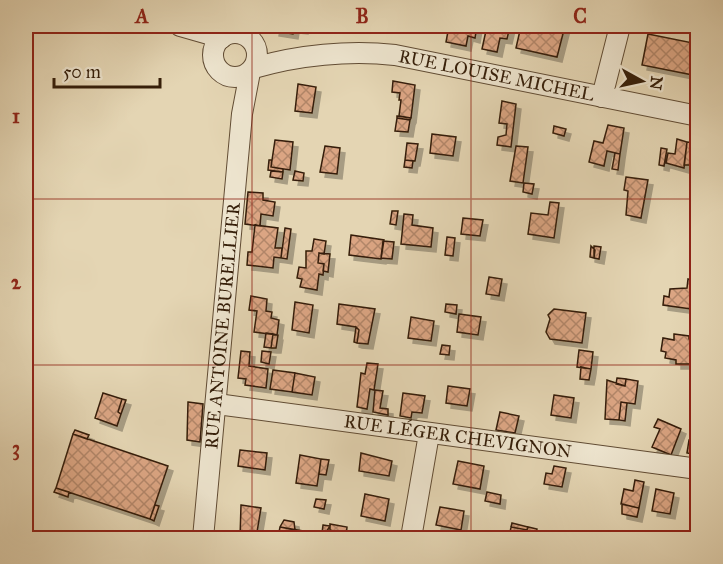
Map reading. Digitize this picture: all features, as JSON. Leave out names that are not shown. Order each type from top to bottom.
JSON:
[{"type":"street","points":[[602,98],[620,26]]},
{"type":"street","points":[[185,28],[254,37],[258,56],[252,70],[237,78],[228,77],[217,68],[213,58],[185,28]]},
{"type":"street","points":[[213,58],[216,45],[229,32]]},
{"type":"street","name":"RUE LOUISE MICHEL","points":[[254,37],[293,57]]},
{"type":"street","name":"RUE LOUISE MICHEL","points":[[252,70],[293,57],[372,52],[698,117]]},
{"type":"street","name":"RUE ANTOINE BURELLIER","points":[[203,538],[242,114],[252,70]]},
{"type":"street","name":"RUE ANTOINE BURELLIER","points":[[228,77],[242,114]]},
{"type":"street","name":"RUE LÉGER CHEVIGNON","points":[[217,404],[698,469]]},
{"type":"street","points":[[411,538],[429,434]]},
{"type":"building","points":[[275,26],[303,26],[303,29],[294,28],[293,34],[274,31]]},
{"type":"building","points":[[449,26],[477,26],[475,38],[468,36],[466,46],[446,42]]},
{"type":"building","points":[[487,26],[510,26],[507,39],[500,38],[497,52],[482,49]]},
{"type":"building","points":[[521,26],[565,26],[557,57],[516,48]]},
{"type":"building","points":[[648,34],[698,44],[698,76],[642,65]]},
{"type":"building","points":[[393,81],[415,85],[411,118],[399,116],[400,93],[392,92]]},
{"type":"building","points":[[298,84],[316,87],[312,113],[295,111]]},
{"type":"building","points":[[502,101],[516,104],[511,147],[497,145],[498,137],[506,135],[507,124],[499,123]]},
{"type":"building","points":[[397,116],[411,118],[410,120],[397,118]]},
{"type":"building","points":[[397,118],[410,120],[408,132],[395,131]]},
{"type":"building","points":[[608,125],[624,128],[620,154],[607,151],[604,166],[589,162],[594,141],[603,143]]},
{"type":"building","points":[[554,126],[566,129],[564,136],[553,133]]},
{"type":"building","points":[[432,134],[456,137],[453,156],[430,153]]},
{"type":"building","points":[[677,139],[687,142],[684,168],[666,163],[668,153],[675,154]]},
{"type":"building","points":[[275,140],[293,142],[290,170],[271,167]]},
{"type":"building","points":[[687,142],[694,143],[691,165],[684,165]]},
{"type":"building","points":[[407,143],[418,144],[415,161],[405,160]]},
{"type":"building","points":[[325,146],[340,148],[337,174],[320,172]]},
{"type":"building","points":[[516,146],[528,147],[523,183],[510,181]]},
{"type":"building","points":[[661,148],[667,149],[664,166],[659,165]]},
{"type":"building","points":[[615,153],[620,154],[618,170],[612,169]]},
{"type":"building","points":[[269,160],[272,160],[271,167],[283,169],[283,172],[268,170]]},
{"type":"building","points":[[405,160],[413,161],[412,168],[404,167]]},
{"type":"building","points":[[271,171],[283,172],[282,179],[270,177]]},
{"type":"building","points":[[295,171],[304,173],[303,181],[293,180]]},
{"type":"building","points":[[626,177],[648,180],[641,218],[626,215],[628,191],[624,190]]},
{"type":"building","points":[[524,183],[534,184],[532,194],[523,192]]},
{"type":"building","points":[[248,192],[263,193],[263,200],[275,202],[273,216],[261,214],[260,226],[245,224]]},
{"type":"building","points":[[550,202],[559,203],[554,238],[528,234],[531,213],[548,215]]},
{"type":"building","points":[[392,211],[398,211],[396,225],[390,224]]},
{"type":"building","points":[[404,214],[413,215],[412,225],[433,228],[431,247],[401,244]]},
{"type":"building","points":[[463,218],[483,220],[480,236],[461,234]]},
{"type":"building","points":[[255,225],[278,228],[275,248],[282,248],[281,258],[274,257],[273,268],[247,265],[248,252],[252,252]]},
{"type":"building","points":[[285,228],[291,229],[287,259],[281,258]]},
{"type":"building","points":[[351,235],[384,240],[381,259],[349,255]]},
{"type":"building","points":[[447,237],[455,238],[453,256],[445,255]]},
{"type":"building","points":[[314,239],[326,241],[324,254],[319,253],[318,263],[324,264],[323,275],[319,274],[317,290],[300,287],[302,279],[297,278],[299,267],[306,268],[306,251],[312,251]]},
{"type":"building","points":[[383,241],[394,242],[392,259],[381,258]]},
{"type":"building","points":[[591,246],[595,250],[594,258],[590,257]]},
{"type":"building","points":[[594,246],[601,247],[599,259],[594,258]]},
{"type":"building","points":[[319,253],[330,254],[328,272],[323,271],[324,264],[318,263]]},
{"type":"building","points":[[489,277],[502,279],[499,296],[486,294]]},
{"type":"building","points":[[688,279],[698,281],[698,310],[663,305],[664,296],[669,297],[670,289],[687,288]]},
{"type":"building","points":[[251,296],[267,299],[266,311],[272,312],[271,318],[279,320],[277,335],[254,332],[257,311],[249,310]]},
{"type":"building","points":[[295,302],[313,305],[309,333],[292,330]]},
{"type":"building","points":[[339,304],[375,309],[368,344],[357,343],[359,330],[356,327],[337,324]]},
{"type":"building","points":[[446,304],[457,305],[456,314],[445,312]]},
{"type":"building","points":[[554,309],[586,313],[582,343],[550,339],[546,332],[550,319],[548,315]]},
{"type":"building","points":[[459,314],[481,317],[478,335],[457,332]]},
{"type":"building","points":[[411,317],[434,321],[431,341],[408,338]]},
{"type":"building","points":[[356,327],[359,330],[357,343],[354,342]]},
{"type":"building","points":[[266,333],[273,334],[271,348],[264,347]]},
{"type":"building","points":[[273,334],[278,335],[276,348],[271,348]]},
{"type":"building","points":[[674,334],[689,336],[689,339],[698,342],[698,364],[676,364],[676,360],[665,358],[666,352],[661,351],[663,338],[674,340]]},
{"type":"building","points":[[442,345],[450,346],[449,355],[440,354]]},
{"type":"building","points":[[579,350],[593,352],[591,369],[577,367]]},
{"type":"building","points":[[241,351],[250,352],[249,366],[268,369],[266,388],[245,385],[246,379],[238,378]]},
{"type":"building","points":[[262,351],[271,352],[269,364],[261,362]]},
{"type":"building","points":[[367,363],[378,364],[374,390],[370,389],[367,409],[357,407],[361,373],[365,374]]},
{"type":"building","points":[[581,367],[591,369],[589,380],[580,379]]},
{"type":"building","points":[[273,370],[295,373],[292,392],[270,389]]},
{"type":"building","points":[[295,373],[315,377],[312,395],[292,392]]},
{"type":"building","points":[[617,378],[626,379],[625,386],[616,384]]},
{"type":"building","points":[[626,379],[638,381],[635,404],[621,402],[619,420],[605,419],[607,380],[625,386]]},
{"type":"building","points":[[448,386],[470,389],[467,406],[446,403]]},
{"type":"building","points":[[375,390],[383,391],[380,408],[388,409],[388,415],[373,412]]},
{"type":"building","points":[[103,393],[122,399],[117,426],[95,418]]},
{"type":"building","points":[[403,393],[425,396],[422,413],[412,412],[411,418],[400,416]]},
{"type":"building","points":[[554,395],[574,398],[571,418],[551,415]]},
{"type":"building","points":[[122,399],[126,400],[121,414],[118,412]]},
{"type":"building","points":[[694,400],[698,401],[698,409],[693,409]]},
{"type":"building","points":[[188,402],[203,404],[200,442],[187,440]]},
{"type":"building","points":[[621,402],[627,403],[625,421],[619,420]]},
{"type":"building","points":[[500,412],[519,416],[515,433],[496,430]]},
{"type":"building","points":[[658,419],[681,429],[671,455],[652,447],[660,429],[654,427]]},
{"type":"building","points":[[75,430],[89,435],[87,439],[73,434]]},
{"type":"building","points":[[73,434],[168,466],[150,519],[56,488]]},
{"type":"building","points":[[689,440],[698,441],[698,455],[687,453]]},
{"type":"building","points":[[240,450],[267,453],[265,470],[238,466]]},
{"type":"building","points":[[361,453],[392,461],[389,476],[359,471]]},
{"type":"building","points":[[300,455],[321,459],[317,486],[296,483]]},
{"type":"building","points":[[321,459],[329,460],[326,475],[319,474]]},
{"type":"building","points":[[458,461],[484,466],[480,489],[453,484]]},
{"type":"building","points":[[554,466],[566,468],[562,487],[544,484],[546,473],[552,474]]},
{"type":"building","points":[[635,480],[644,482],[639,508],[621,504],[624,489],[633,491]]},
{"type":"building","points":[[56,488],[69,492],[68,497],[54,492]]},
{"type":"building","points":[[656,489],[674,493],[670,514],[652,511]]},
{"type":"building","points":[[487,492],[501,495],[500,504],[485,501]]},
{"type":"building","points":[[365,494],[389,499],[385,521],[361,516]]},
{"type":"building","points":[[316,499],[326,500],[324,509],[314,507]]},
{"type":"building","points":[[622,504],[639,508],[637,517],[622,514]]},
{"type":"building","points":[[155,505],[159,506],[154,521],[150,519]]},
{"type":"building","points":[[241,505],[261,508],[256,538],[240,538]]},
{"type":"building","points":[[697,505],[698,538],[690,538]]},
{"type":"building","points":[[440,507],[464,511],[461,530],[436,525]]},
{"type":"building","points":[[284,520],[294,522],[295,530],[280,527]]},
{"type":"building","points":[[512,523],[528,527],[527,530],[511,527]]},
{"type":"building","points":[[330,524],[347,527],[346,537],[334,535],[334,531],[330,530]]},
{"type":"building","points":[[323,525],[330,526],[325,534],[322,533]]},
{"type":"building","points":[[280,527],[310,532],[309,538],[278,537]]},
{"type":"building","points":[[511,527],[537,529],[535,538],[509,538]]}]
